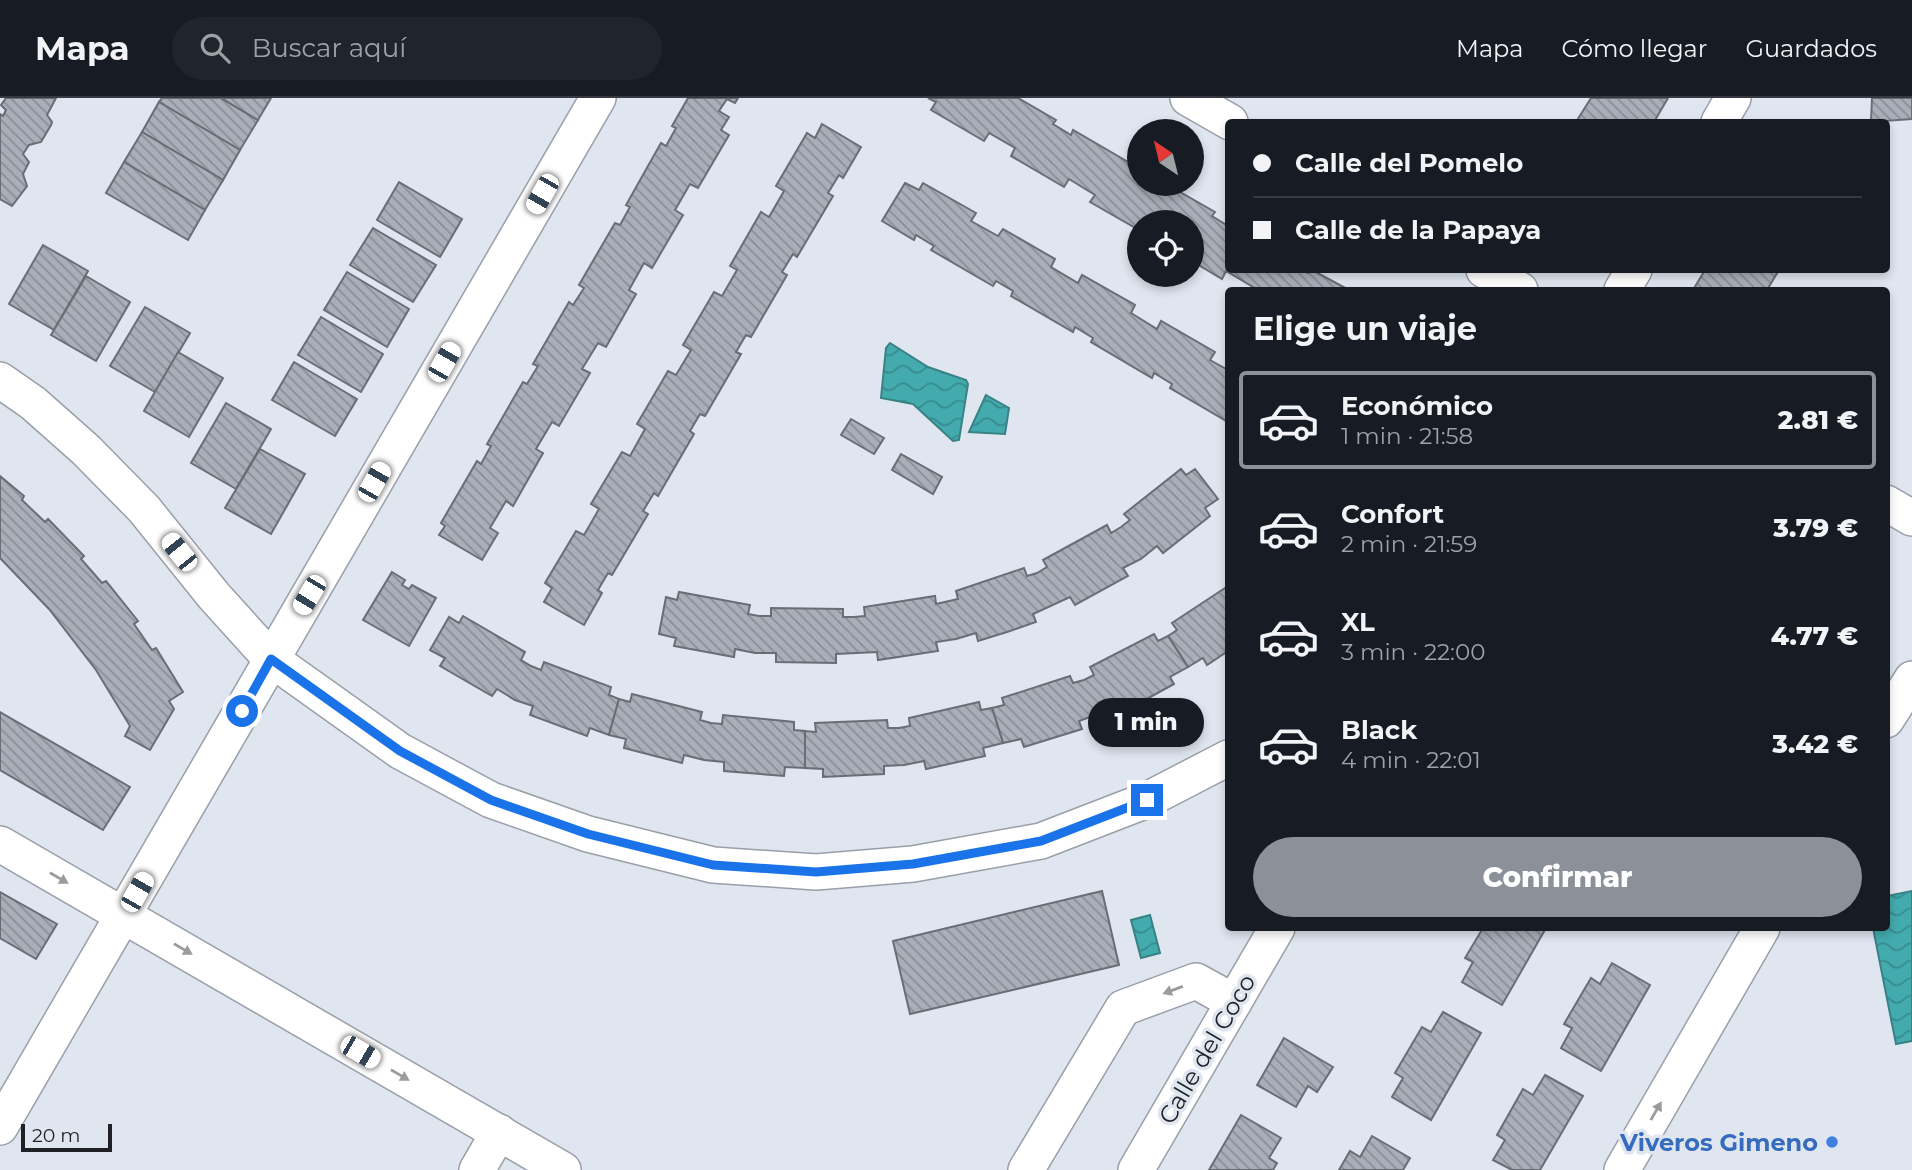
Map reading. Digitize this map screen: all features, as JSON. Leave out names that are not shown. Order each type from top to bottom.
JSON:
[{"type":"street","points":[[0,1127],[598,98]]},
{"type":"street","points":[[1188,98],[1225,119]]},
{"type":"street","points":[[1721,119],[1733,98]]},
{"type":"street","points":[[1489,273],[1515,287]]},
{"type":"street","points":[[0,380],[33,403],[96,459],[144,509],[271,659],[400,751],[491,800],[588,834],[713,865],[816,872],[913,864],[1041,841],[1147,800],[1225,760]]},
{"type":"street","points":[[1890,505],[1912,518]]},
{"type":"street","points":[[1890,714],[1912,679]]},
{"type":"street","points":[[0,844],[563,1170]]},
{"type":"street","name":"Calle del Coco","points":[[1136,1170],[1275,931]]},
{"type":"street","points":[[1622,1170],[1760,931]]},
{"type":"street","points":[[1026,1170],[1123,1008],[1196,981],[1234,1002]]},
{"type":"street","points":[[477,1170],[499,1132]]},
{"type":"water","points":[[890,343],[928,367],[966,380],[968,384],[959,440],[953,441],[913,404],[881,398],[886,348]]},
{"type":"water","points":[[986,395],[1009,408],[1005,434],[969,432]]},
{"type":"water","points":[[1912,891],[1912,1041],[1896,1044],[1874,931],[1890,931],[1890,895]]},
{"type":"water","points":[[1150,915],[1160,953],[1141,958],[1131,920]]},
{"type":"building","points":[[6,98],[56,98],[47,115],[51,125],[41,142],[29,145],[23,154],[29,162],[23,174],[27,186],[12,206],[0,199],[0,114],[3,116],[6,110],[1,105]]},
{"type":"building","points":[[162,98],[221,98],[258,120],[240,150],[159,102]]},
{"type":"building","points":[[221,98],[271,98],[258,120]]},
{"type":"building","points":[[688,98],[738,98],[735,103],[727,99],[719,111],[729,117],[721,130],[729,135],[698,188],[690,184],[675,210],[683,215],[652,268],[644,263],[629,290],[636,294],[606,347],[598,343],[582,369],[590,373],[559,426],[552,422],[536,449],[543,453],[513,506],[506,501],[490,528],[498,533],[482,560],[439,535],[445,526],[441,523],[477,461],[481,464],[491,446],[487,444],[523,382],[527,384],[538,366],[533,364],[569,302],[573,305],[584,288],[579,285],[615,223],[620,225],[630,207],[626,205],[661,143],[666,146],[676,128],[672,126]]},
{"type":"building","points":[[928,98],[1018,98],[1056,120],[1053,124],[1071,135],[1073,130],[1127,161],[1127,196],[1187,196],[1215,212],[1212,216],[1225,224],[1225,273],[1222,279],[1204,268],[1204,210],[1127,210],[1127,223],[1090,202],[1095,195],[1069,179],[1064,187],[1011,156],[1015,148],[989,133],[984,141],[931,110],[936,102]]},
{"type":"building","points":[[1591,98],[1668,98],[1656,119],[1578,119]]},
{"type":"building","points":[[1872,98],[1912,98],[1912,119],[1871,119]]},
{"type":"building","points":[[159,102],[240,150],[223,180],[142,132]]},
{"type":"building","points":[[822,124],[861,147],[843,178],[839,175],[828,193],[833,196],[797,257],[793,254],[782,272],[787,275],[751,337],[746,335],[736,352],[741,354],[705,416],[700,414],[690,431],[694,434],[658,496],[654,493],[643,511],[648,514],[612,575],[608,573],[598,590],[602,593],[584,625],[544,602],[552,588],[545,583],[576,531],[584,535],[599,509],[591,504],[622,452],[630,456],[645,429],[637,424],[668,371],[676,375],[691,350],[683,345],[714,292],[722,296],[737,270],[730,266],[761,212],[769,217],[784,191],[776,186],[807,133],[815,138]]},
{"type":"building","points":[[142,132],[223,180],[205,210],[124,162]]},
{"type":"building","points":[[124,162],[205,210],[188,240],[106,193]]},
{"type":"building","points":[[399,182],[462,219],[440,257],[377,220]]},
{"type":"building","points":[[905,183],[919,190],[923,183],[976,213],[971,221],[998,236],[1003,229],[1055,259],[1051,267],[1078,283],[1082,275],[1135,305],[1131,313],[1157,329],[1161,321],[1215,352],[1210,360],[1225,368],[1225,420],[1170,388],[1172,384],[1154,373],[1152,378],[1091,342],[1093,338],[1075,327],[1073,332],[1011,296],[1013,291],[996,281],[993,286],[931,250],[934,246],[916,235],[914,240],[882,221]]},
{"type":"building","points":[[373,228],[436,265],[413,302],[350,265]]},
{"type":"building","points":[[43,245],[88,271],[54,330],[9,304]]},
{"type":"building","points":[[347,272],[409,309],[387,347],[324,310]]},
{"type":"building","points":[[1229,273],[1318,273],[1343,287],[1253,287]]},
{"type":"building","points":[[1703,273],[1777,273],[1769,287],[1695,287]]},
{"type":"building","points":[[86,276],[130,302],[96,361],[51,335]]},
{"type":"building","points":[[145,307],[190,333],[155,392],[110,366]]},
{"type":"building","points":[[321,317],[383,354],[361,392],[298,355]]},
{"type":"building","points":[[178,352],[223,378],[189,437],[144,411]]},
{"type":"building","points":[[294,362],[357,399],[335,436],[272,400]]},
{"type":"building","points":[[226,403],[271,429],[236,489],[191,463]]},
{"type":"building","points":[[851,419],[884,438],[874,454],[841,435]]},
{"type":"building","points":[[260,449],[305,474],[271,534],[225,508]]},
{"type":"building","points":[[901,454],[942,477],[933,494],[892,470]]},
{"type":"building","points":[[1181,469],[1186,475],[1195,469],[1218,499],[1205,508],[1210,516],[1163,553],[1157,546],[1141,559],[1123,568],[1128,576],[1075,605],[1070,597],[1033,614],[1036,622],[1007,632],[978,641],[976,633],[936,642],[938,651],[878,660],[877,652],[836,654],[836,663],[776,662],[776,653],[735,649],[734,657],[674,646],[676,638],[659,634],[666,597],[677,600],[679,592],[750,605],[748,614],[759,616],[771,616],[771,608],[843,609],[843,617],[854,617],[865,616],[864,607],[935,596],[936,604],[958,599],[956,591],[1024,568],[1027,576],[1037,573],[1047,567],[1043,560],[1107,525],[1111,533],[1130,520],[1124,514]]},
{"type":"building","points":[[0,476],[24,496],[22,500],[45,522],[48,519],[84,556],[81,559],[102,583],[106,581],[138,621],[134,624],[152,650],[156,648],[183,692],[169,701],[174,709],[150,750],[125,736],[130,726],[96,670],[49,609],[0,558]]},
{"type":"building","points":[[392,572],[405,580],[402,585],[409,589],[412,585],[436,598],[409,646],[363,620]]},
{"type":"building","points":[[1225,588],[1225,653],[1207,665],[1203,658],[1188,667],[1168,636],[1177,630],[1172,623]]},
{"type":"building","points":[[463,616],[525,652],[521,660],[531,666],[541,670],[544,662],[611,687],[609,695],[619,699],[609,735],[590,728],[587,736],[530,715],[533,706],[515,700],[497,689],[492,696],[440,666],[445,658],[430,650],[449,617],[459,623]]},
{"type":"building","points":[[1154,634],[1158,641],[1168,636],[1188,667],[1170,677],[1174,684],[1121,713],[1117,705],[1079,721],[1082,729],[1024,747],[1021,739],[1003,743],[992,708],[1004,705],[1002,698],[1070,676],[1073,683],[1084,680],[1094,675],[1090,667]]},
{"type":"building","points":[[632,694],[702,712],[700,720],[711,723],[722,724],[723,715],[794,722],[794,730],[805,731],[805,768],[785,767],[784,776],[724,771],[724,762],[684,755],[682,763],[624,748],[626,739],[609,735],[619,699],[630,702]]},
{"type":"building","points":[[979,702],[981,710],[992,708],[1003,743],[983,748],[985,756],[926,769],[924,761],[884,766],[884,774],[823,777],[823,769],[805,768],[805,731],[816,732],[815,723],[887,720],[888,728],[899,728],[910,726],[909,718]]},
{"type":"building","points":[[0,712],[130,787],[103,830],[0,770]]},
{"type":"building","points":[[1102,891],[1119,965],[910,1014],[893,941]]},
{"type":"building","points":[[0,892],[57,924],[36,959],[0,938]]},
{"type":"building","points":[[1481,931],[1544,931],[1502,1005],[1462,982],[1473,962],[1465,958]]},
{"type":"building","points":[[1612,963],[1650,985],[1601,1071],[1561,1048],[1572,1028],[1564,1024],[1591,978],[1600,984]]},
{"type":"building","points":[[1443,1012],[1481,1033],[1431,1120],[1392,1097],[1403,1078],[1395,1073],[1422,1027],[1431,1032]]},
{"type":"building","points":[[1284,1038],[1333,1067],[1317,1092],[1308,1086],[1296,1107],[1257,1085]]},
{"type":"building","points":[[1545,1075],[1583,1096],[1540,1170],[1512,1170],[1493,1160],[1505,1140],[1497,1135],[1523,1089],[1533,1095]]},
{"type":"building","points":[[1241,1115],[1281,1138],[1269,1158],[1277,1163],[1273,1170],[1209,1170]]},
{"type":"building","points":[[1372,1136],[1410,1158],[1403,1170],[1339,1170],[1350,1151],[1360,1157]]},
{"type":"place","name":"Viveros Gimeno","points":[[1832,1142]]},
{"type":"route","points":[[242,711],[271,659],[400,751],[491,800],[588,834],[713,865],[816,872],[913,864],[1041,841],[1147,800]]}]
